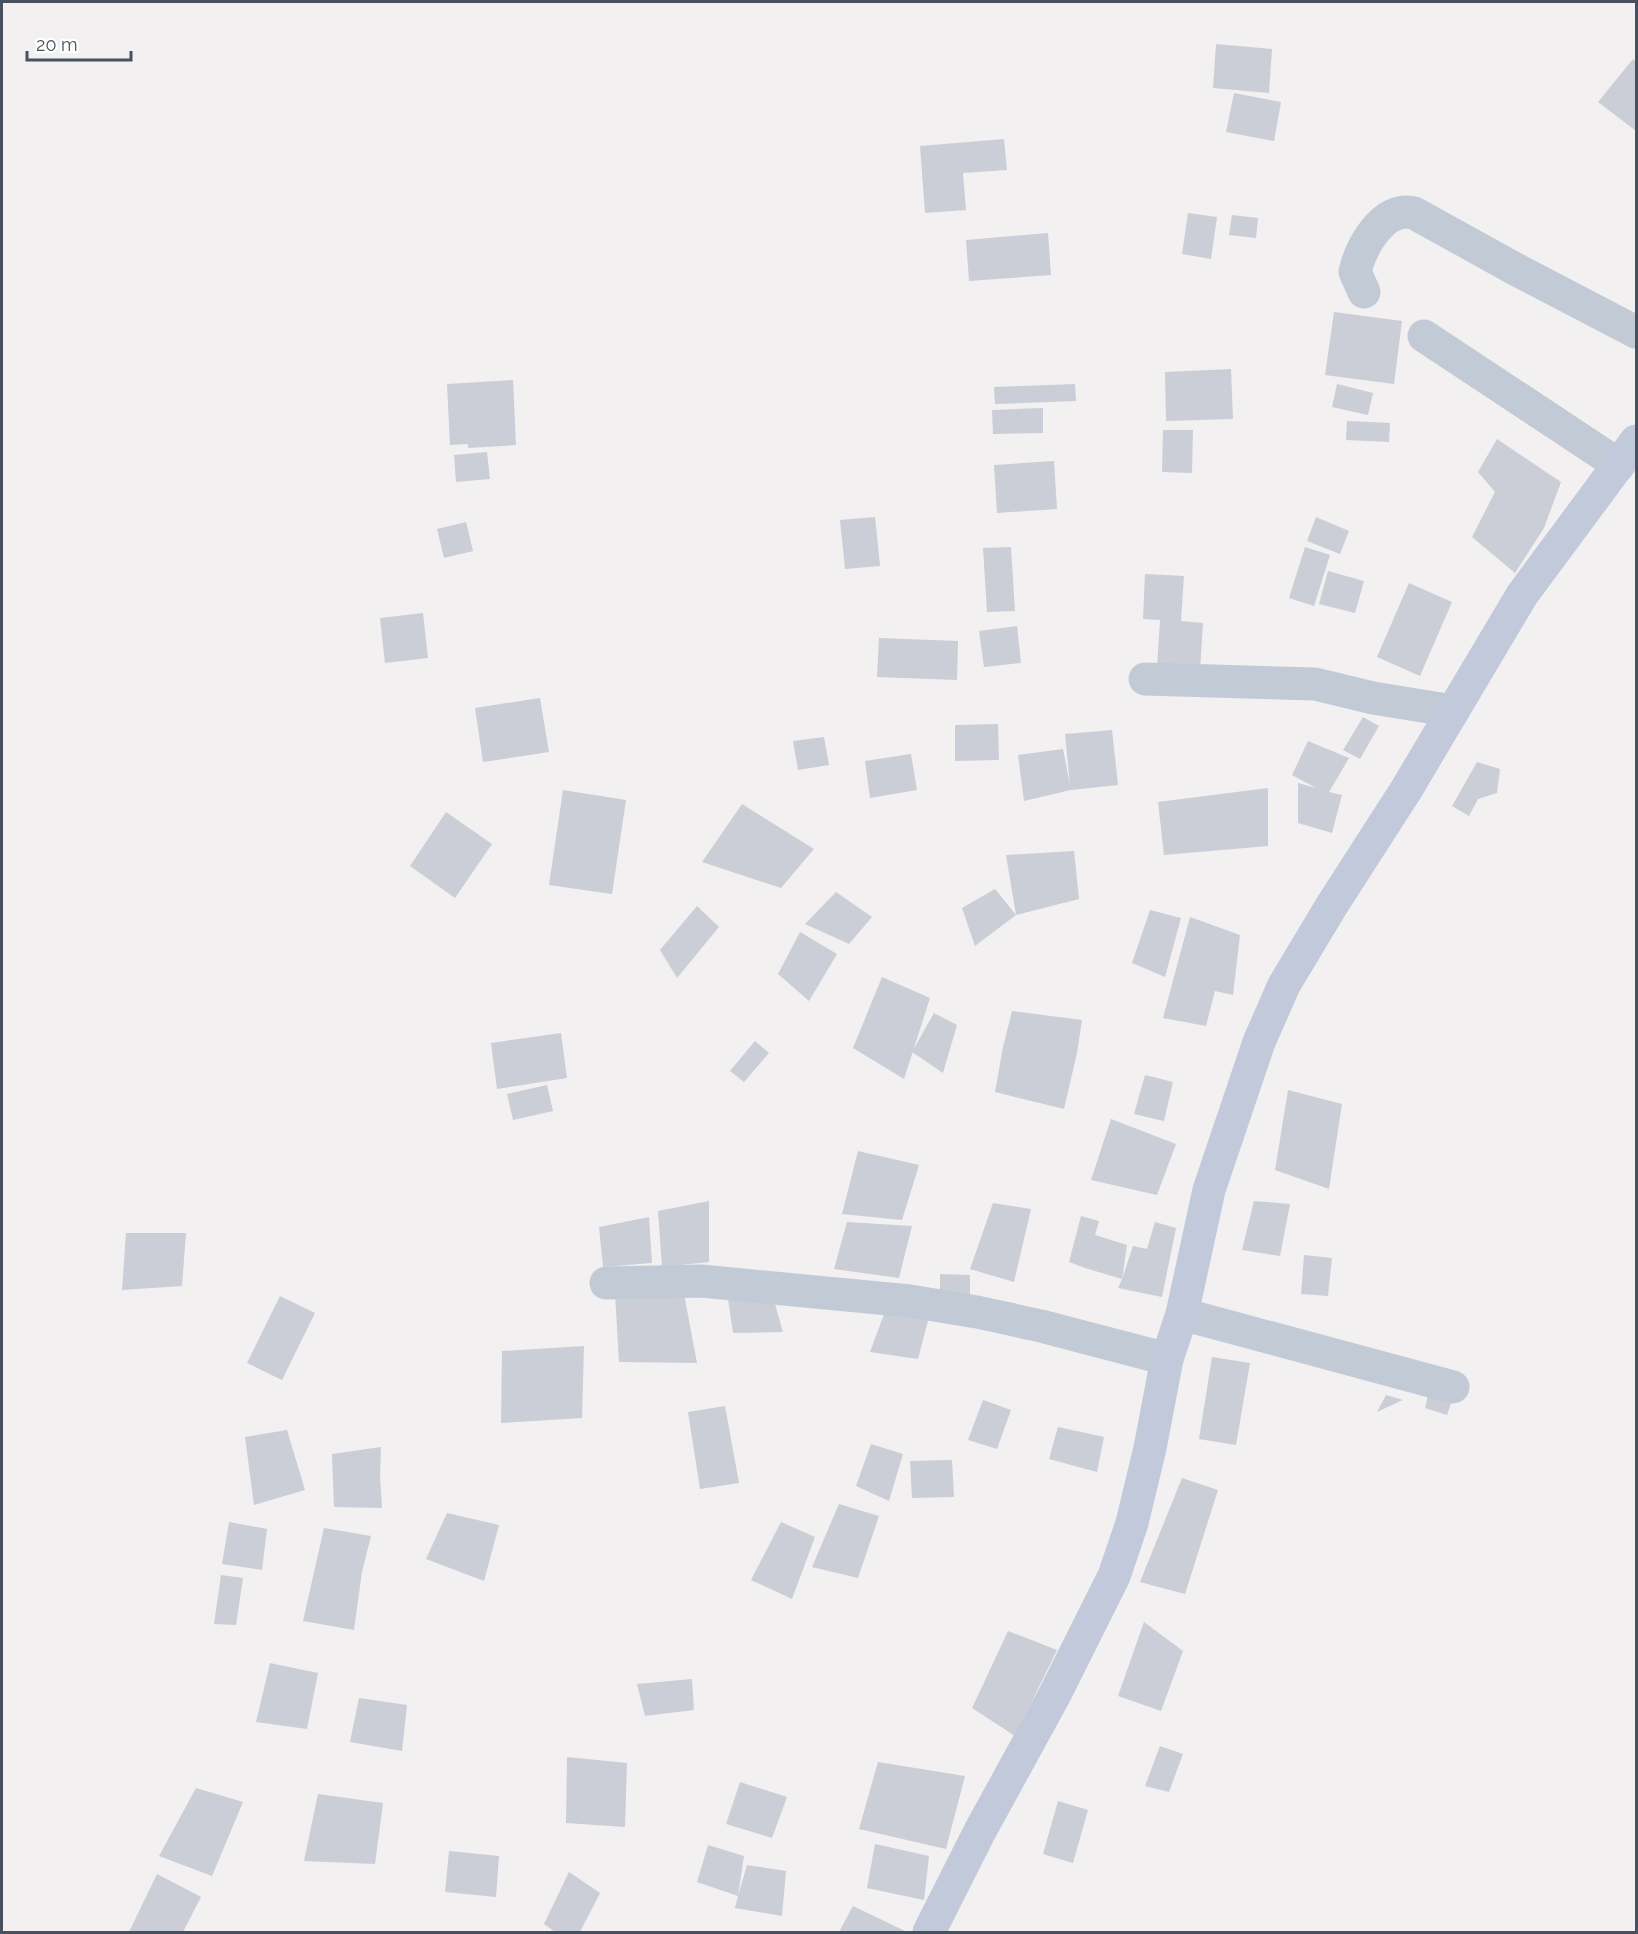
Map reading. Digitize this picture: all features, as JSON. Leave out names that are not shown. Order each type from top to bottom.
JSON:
[{"type":"street","points":[[1364,292],[1355,272],[1357,262],[1388,216],[1406,211],[1414,213],[1636,332]]},
{"type":"street","points":[[929,1932],[980,1831],[1054,1696],[1114,1576],[1132,1523],[1150,1448],[1167,1359],[1182,1314],[1209,1190],[1260,1042],[1284,986],[1332,905],[1406,790],[1522,595],[1628,453],[1424,336]]},
{"type":"street","points":[[1145,679],[1315,684],[1373,698],[1453,711]]},
{"type":"street","points":[[606,1283],[711,1282],[910,1301],[1041,1326],[1167,1359]]},
{"type":"street","points":[[1182,1314],[1453,1387]]},
{"type":"building","points":[[1216,44],[1272,49],[1269,93],[1213,88]]},
{"type":"building","points":[[1633,59],[1636,62],[1636,131],[1598,102]]},
{"type":"building","points":[[1234,93],[1281,102],[1274,141],[1226,132]]},
{"type":"building","points":[[1004,139],[1007,170],[963,173],[966,210],[925,213],[920,146]]},
{"type":"building","points":[[1188,213],[1217,217],[1211,259],[1182,254]]},
{"type":"building","points":[[1232,215],[1258,218],[1256,238],[1229,235]]},
{"type":"building","points":[[1048,233],[1051,275],[969,281],[966,240]]},
{"type":"building","points":[[1334,312],[1402,321],[1394,384],[1325,375]]},
{"type":"building","points":[[1231,369],[1233,419],[1166,421],[1165,372]]},
{"type":"building","points":[[513,380],[516,445],[468,448],[468,444],[450,445],[447,384]]},
{"type":"building","points":[[1075,384],[1076,401],[995,404],[994,387]]},
{"type":"building","points":[[1337,384],[1373,393],[1368,415],[1332,407]]},
{"type":"building","points":[[1043,408],[1043,433],[993,434],[992,410]]},
{"type":"building","points":[[1347,421],[1390,423],[1389,442],[1346,440]]},
{"type":"building","points":[[1163,430],[1193,430],[1192,473],[1162,472]]},
{"type":"building","points":[[1497,439],[1561,482],[1544,528],[1515,573],[1472,537],[1495,492],[1478,472]]},
{"type":"building","points":[[487,452],[490,479],[456,482],[454,455]]},
{"type":"building","points":[[1054,461],[1057,509],[997,513],[994,465]]},
{"type":"building","points":[[875,517],[880,566],[845,569],[840,520]]},
{"type":"building","points":[[1316,517],[1349,531],[1340,554],[1307,541]]},
{"type":"building","points":[[466,522],[473,551],[444,558],[437,529]]},
{"type":"building","points":[[1011,547],[1015,611],[987,612],[983,548]]},
{"type":"building","points":[[1305,547],[1330,555],[1314,606],[1289,598]]},
{"type":"building","points":[[1328,571],[1364,581],[1355,613],[1319,604]]},
{"type":"building","points":[[1145,574],[1184,576],[1181,621],[1203,623],[1200,671],[1157,668],[1160,620],[1143,619]]},
{"type":"building","points":[[1409,583],[1452,602],[1420,676],[1377,657]]},
{"type":"building","points":[[423,613],[428,658],[385,663],[380,618]]},
{"type":"building","points":[[1017,626],[1021,663],[984,667],[979,631]]},
{"type":"building","points":[[879,638],[958,641],[957,680],[877,677]]},
{"type":"building","points":[[540,698],[549,752],[483,762],[475,708]]},
{"type":"building","points":[[1363,717],[1379,726],[1360,759],[1343,750]]},
{"type":"building","points":[[998,724],[999,760],[955,761],[955,725]]},
{"type":"building","points":[[1112,730],[1118,785],[1071,790],[1024,801],[1018,755],[1063,749],[1070,785],[1065,734]]},
{"type":"building","points":[[824,737],[829,765],[798,770],[793,741]]},
{"type":"building","points":[[1308,741],[1349,758],[1329,792],[1342,795],[1332,833],[1298,823],[1298,783],[1316,788],[1292,775]]},
{"type":"building","points":[[911,754],[917,790],[870,798],[865,761]]},
{"type":"building","points":[[1477,762],[1500,769],[1497,793],[1478,799],[1469,816],[1452,806]]},
{"type":"building","points":[[1268,788],[1268,846],[1164,855],[1158,802]]},
{"type":"building","points":[[563,790],[626,800],[612,894],[549,885]]},
{"type":"building","points":[[742,804],[814,849],[781,888],[702,862]]},
{"type":"building","points":[[446,812],[492,844],[455,898],[410,866]]},
{"type":"building","points":[[1074,851],[1079,899],[1016,915],[1006,855]]},
{"type":"building","points":[[995,889],[1016,915],[975,946],[962,908]]},
{"type":"building","points":[[836,892],[872,917],[849,944],[805,924]]},
{"type":"building","points":[[697,906],[719,927],[677,978],[660,950]]},
{"type":"building","points":[[1150,910],[1181,918],[1165,977],[1132,963]]},
{"type":"building","points":[[1190,917],[1240,935],[1233,995],[1215,991],[1206,1026],[1163,1018]]},
{"type":"building","points":[[800,932],[837,954],[809,1001],[778,974]]},
{"type":"building","points":[[882,977],[930,998],[904,1079],[853,1048]]},
{"type":"building","points":[[1012,1011],[1082,1020],[1064,1109],[995,1092]]},
{"type":"building","points":[[934,1013],[957,1025],[943,1073],[912,1052]]},
{"type":"building","points":[[561,1033],[567,1078],[497,1089],[491,1043]]},
{"type":"building","points":[[755,1041],[769,1053],[744,1082],[730,1071]]},
{"type":"building","points":[[1145,1075],[1173,1082],[1164,1121],[1134,1114]]},
{"type":"building","points":[[547,1085],[553,1111],[513,1120],[507,1094]]},
{"type":"building","points":[[1288,1090],[1342,1104],[1329,1189],[1275,1170]]},
{"type":"building","points":[[1111,1119],[1176,1144],[1157,1195],[1091,1180]]},
{"type":"building","points":[[858,1151],[919,1165],[902,1220],[842,1214]]},
{"type":"building","points":[[709,1201],[709,1262],[662,1267],[658,1211]]},
{"type":"building","points":[[1254,1201],[1290,1204],[1280,1256],[1242,1250]]},
{"type":"building","points":[[993,1203],[1031,1209],[1014,1282],[970,1269]]},
{"type":"building","points":[[1081,1216],[1099,1221],[1095,1235],[1127,1245],[1122,1279],[1069,1262]]},
{"type":"building","points":[[649,1217],[652,1263],[603,1267],[599,1227]]},
{"type":"building","points":[[847,1222],[912,1226],[899,1278],[834,1269]]},
{"type":"building","points":[[1155,1222],[1176,1228],[1162,1297],[1118,1288],[1133,1246],[1147,1249]]},
{"type":"building","points":[[126,1233],[186,1233],[182,1286],[122,1290]]},
{"type":"building","points":[[1304,1255],[1332,1258],[1328,1296],[1301,1294]]},
{"type":"building","points":[[940,1274],[970,1275],[970,1298],[940,1297]]},
{"type":"building","points":[[727,1292],[773,1297],[783,1332],[733,1333]]},
{"type":"building","points":[[615,1293],[684,1294],[697,1363],[619,1362]]},
{"type":"building","points":[[280,1296],[315,1313],[282,1380],[247,1363]]},
{"type":"building","points":[[887,1306],[930,1313],[918,1359],[870,1352]]},
{"type":"building","points":[[584,1346],[582,1418],[501,1423],[502,1351]]},
{"type":"building","points":[[1212,1357],[1250,1363],[1236,1445],[1199,1439]]},
{"type":"building","points":[[1429,1391],[1453,1397],[1447,1415],[1425,1408]]},
{"type":"building","points":[[1386,1395],[1403,1400],[1377,1412]]},
{"type":"building","points":[[983,1400],[1011,1410],[997,1449],[968,1440]]},
{"type":"building","points":[[725,1406],[739,1483],[700,1489],[688,1412]]},
{"type":"building","points":[[1058,1427],[1104,1437],[1097,1472],[1049,1459]]},
{"type":"building","points":[[287,1430],[305,1490],[254,1505],[245,1437]]},
{"type":"building","points":[[871,1444],[903,1454],[889,1501],[856,1486]]},
{"type":"building","points":[[381,1447],[382,1508],[334,1507],[332,1454]]},
{"type":"building","points":[[952,1460],[954,1497],[912,1498],[910,1461]]},
{"type":"building","points":[[1182,1478],[1218,1490],[1185,1594],[1140,1582]]},
{"type":"building","points":[[839,1504],[879,1516],[858,1578],[812,1567]]},
{"type":"building","points":[[447,1513],[499,1525],[484,1581],[426,1559]]},
{"type":"building","points":[[229,1522],[267,1529],[262,1570],[222,1564]]},
{"type":"building","points":[[781,1522],[815,1537],[792,1599],[751,1580]]},
{"type":"building","points":[[324,1528],[371,1536],[362,1572],[354,1630],[303,1621]]},
{"type":"building","points":[[221,1575],[243,1578],[236,1625],[214,1624]]},
{"type":"building","points":[[1144,1622],[1183,1651],[1161,1711],[1118,1696]]},
{"type":"building","points":[[1008,1631],[1057,1650],[1015,1736],[972,1708]]},
{"type":"building","points":[[270,1663],[318,1673],[307,1729],[256,1722]]},
{"type":"building","points":[[692,1679],[694,1710],[645,1716],[637,1684]]},
{"type":"building","points":[[359,1698],[407,1705],[402,1751],[350,1742]]},
{"type":"building","points":[[1160,1746],[1183,1754],[1169,1792],[1145,1786]]},
{"type":"building","points":[[567,1757],[627,1763],[625,1827],[566,1823]]},
{"type":"building","points":[[878,1762],[965,1776],[946,1849],[859,1829]]},
{"type":"building","points":[[740,1782],[787,1797],[772,1838],[726,1824]]},
{"type":"building","points":[[196,1788],[243,1802],[212,1876],[159,1856]]},
{"type":"building","points":[[318,1794],[383,1803],[375,1864],[304,1861]]},
{"type":"building","points":[[1058,1801],[1088,1810],[1073,1863],[1043,1854]]},
{"type":"building","points":[[875,1844],[929,1856],[924,1900],[867,1888]]},
{"type":"building","points":[[708,1845],[744,1856],[738,1896],[697,1882]]},
{"type":"building","points":[[449,1851],[499,1856],[496,1897],[445,1892]]},
{"type":"building","points":[[747,1865],[786,1871],[782,1916],[735,1908]]},
{"type":"building","points":[[569,1872],[600,1893],[580,1932],[555,1932],[544,1924]]},
{"type":"building","points":[[157,1874],[201,1897],[183,1932],[129,1932]]},
{"type":"building","points":[[853,1906],[907,1932],[839,1932]]}]
